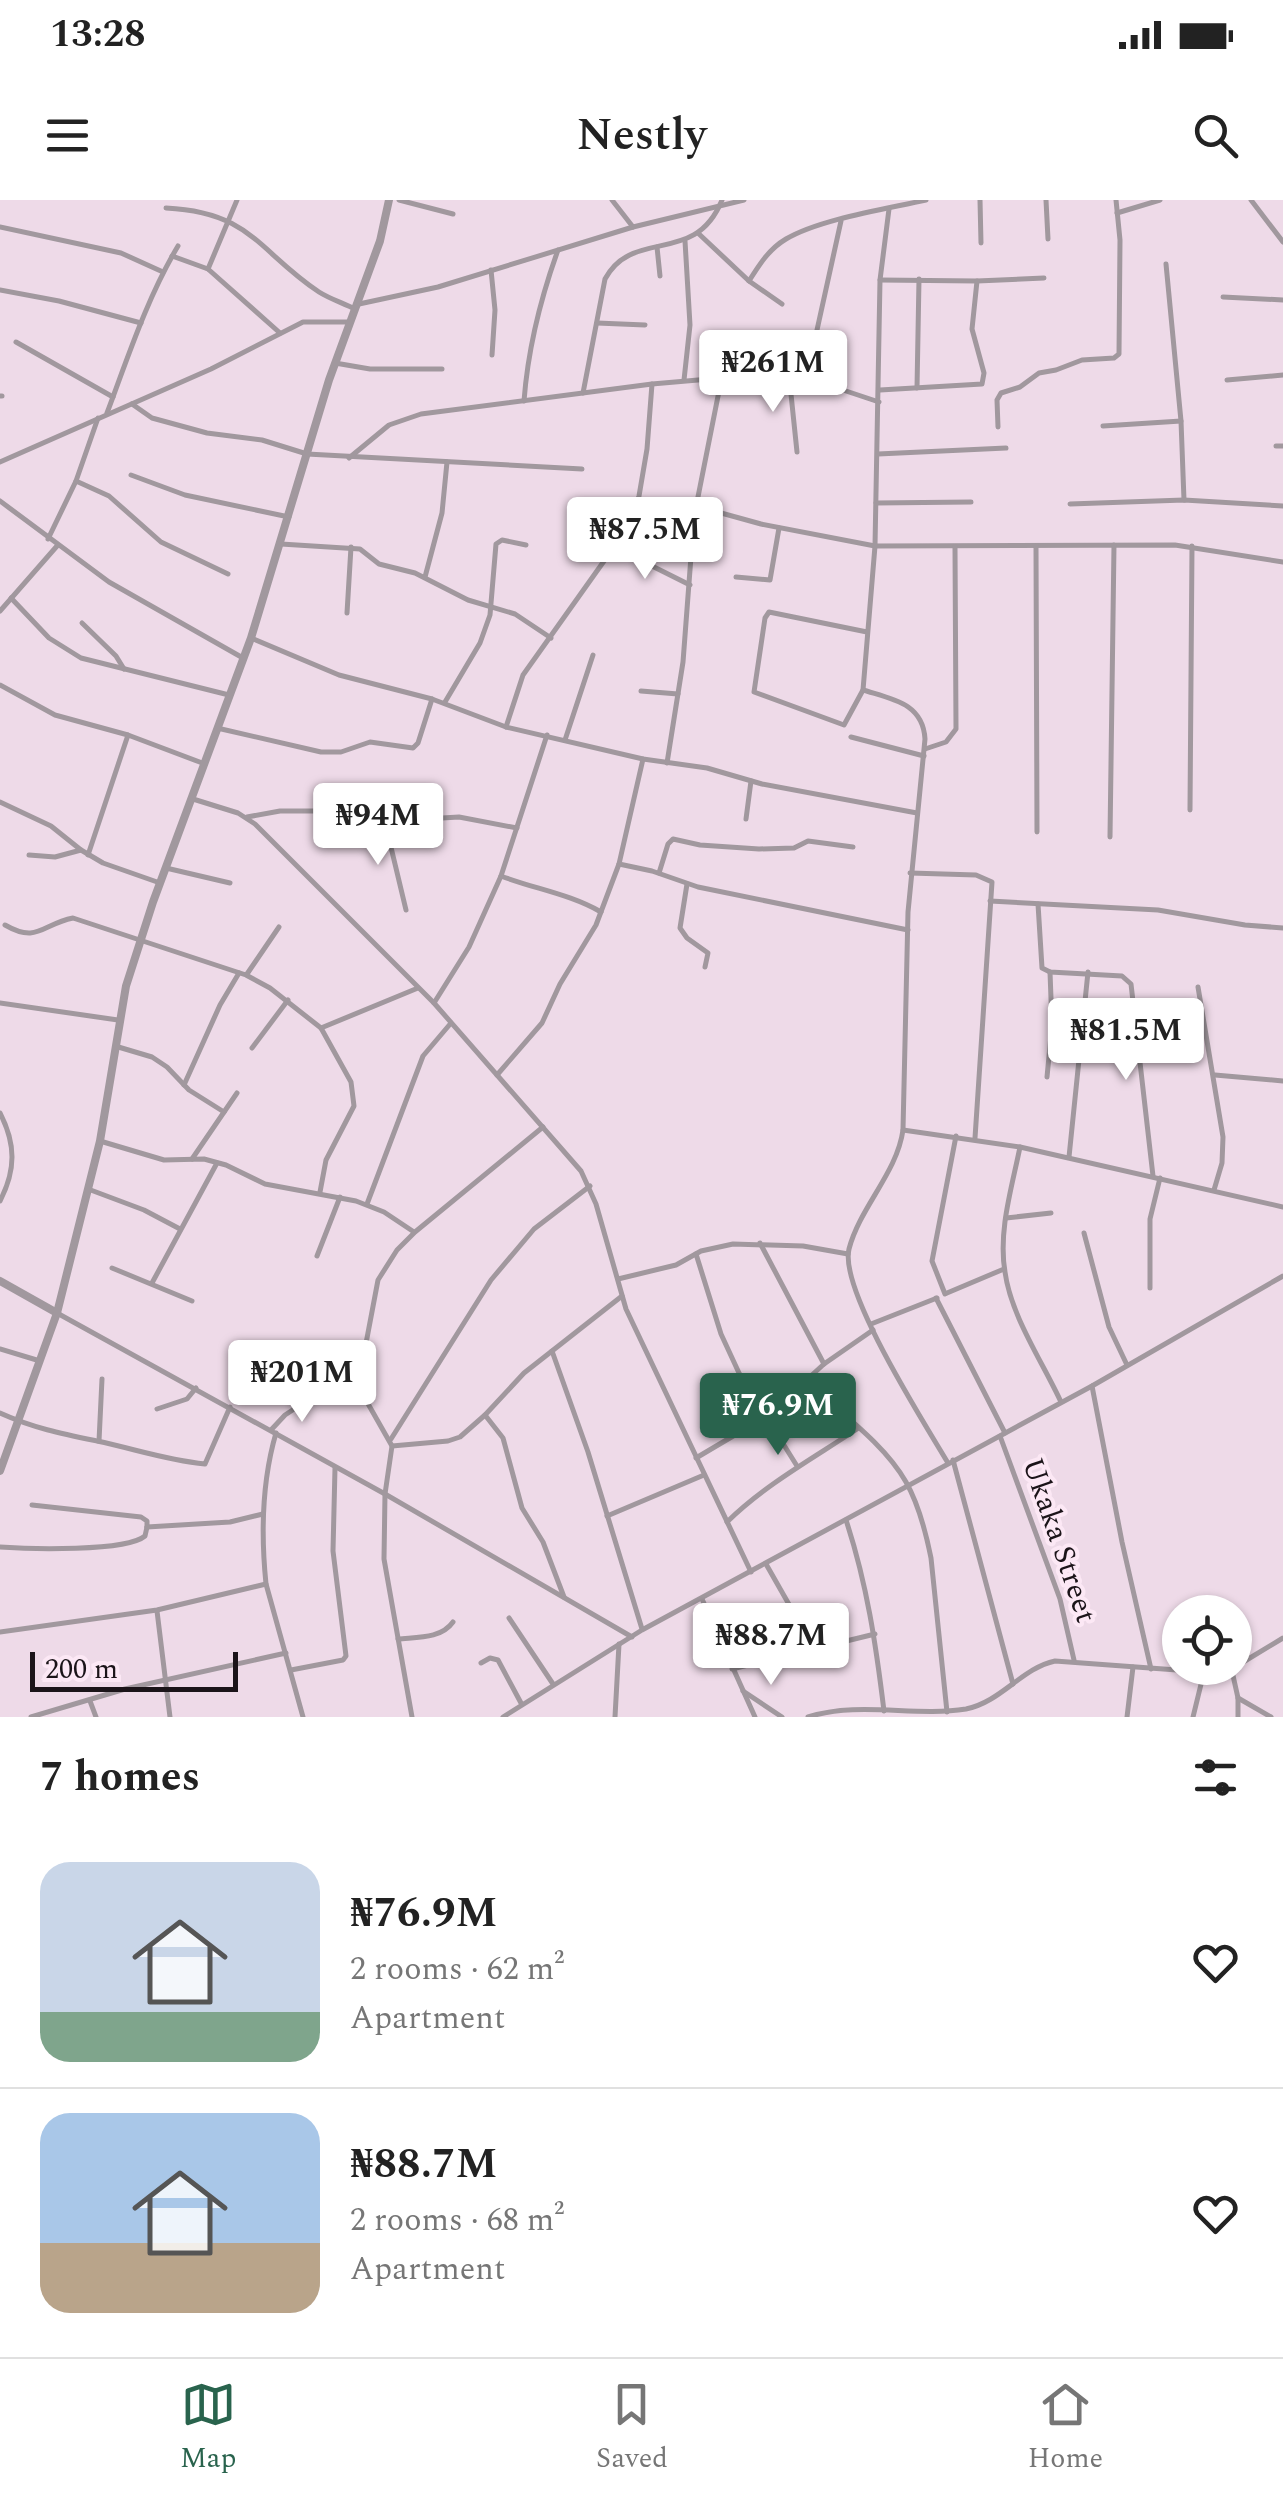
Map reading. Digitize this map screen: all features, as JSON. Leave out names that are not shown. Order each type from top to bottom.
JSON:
[{"type":"street","points":[[208,269],[237,200]]},
{"type":"street","points":[[0,1470],[56,1313],[100,1141],[118,1020],[140,940],[251,638],[335,364],[380,241],[389,200]]},
{"type":"street","points":[[399,200],[452,214]]},
{"type":"street","points":[[612,200],[632,227]]},
{"type":"street","points":[[711,200],[717,208]]},
{"type":"street","points":[[583,393],[605,279],[611,268],[632,252],[685,241],[699,234],[722,200]]},
{"type":"street","points":[[166,208],[193,209],[226,220],[262,241],[317,290],[355,306],[420,292],[632,227],[744,200]]},
{"type":"street","points":[[749,281],[763,260],[786,238],[807,229],[926,200]]},
{"type":"street","points":[[980,200],[981,242]]},
{"type":"street","points":[[1046,200],[1048,239]]},
{"type":"street","points":[[998,427],[997,400],[1001,393],[1020,387],[1039,373],[1119,354],[1116,200]]},
{"type":"street","points":[[1117,214],[1160,200]]},
{"type":"street","points":[[1250,200],[1283,242]]},
{"type":"street","points":[[867,632],[769,612],[765,618],[756,694],[844,725],[863,690],[876,503],[880,280],[889,209]]},
{"type":"street","points":[[810,379],[841,221]]},
{"type":"street","points":[[0,227],[121,253],[162,272]]},
{"type":"street","points":[[699,234],[749,281],[782,304]]},
{"type":"street","points":[[684,380],[690,326],[685,241]]},
{"type":"street","points":[[107,414],[162,272],[178,246]]},
{"type":"street","points":[[657,247],[660,276]]},
{"type":"street","points":[[524,401],[528,354],[538,308],[558,250]]},
{"type":"street","points":[[172,256],[208,269],[280,333]]},
{"type":"street","points":[[1166,264],[1184,500]]},
{"type":"street","points":[[492,270],[496,310],[492,355]]},
{"type":"street","points":[[880,280],[1044,278]]},
{"type":"street","points":[[917,388],[920,279]]},
{"type":"street","points":[[880,390],[982,384],[984,374],[972,329],[977,281]]},
{"type":"street","points":[[0,290],[59,300],[141,323]]},
{"type":"street","points":[[1223,296],[1283,300]]},
{"type":"street","points":[[0,462],[211,369],[303,322],[349,322]]},
{"type":"street","points":[[596,323],[645,325]]},
{"type":"street","points":[[16,342],[113,397]]},
{"type":"street","points":[[335,364],[370,369],[442,369]]},
{"type":"street","points":[[788,375],[797,452]]},
{"type":"street","points":[[348,458],[370,437],[402,419],[722,376],[788,375],[880,402]]},
{"type":"street","points":[[1227,380],[1283,375]]},
{"type":"street","points":[[667,763],[678,694],[696,506],[722,376]]},
{"type":"street","points":[[506,727],[520,680],[631,520],[638,496],[652,384]]},
{"type":"street","points":[[132,404],[152,418],[208,433],[262,440],[307,454],[582,468]]},
{"type":"street","points":[[48,539],[76,481],[98,418]]},
{"type":"street","points":[[1103,426],[1181,422]]},
{"type":"street","points":[[878,454],[1006,448]]},
{"type":"street","points":[[425,576],[442,513],[446,462]]},
{"type":"street","points":[[131,475],[185,496],[289,517]]},
{"type":"street","points":[[76,481],[108,496],[161,542],[228,574]]},
{"type":"street","points":[[1070,504],[1184,500],[1283,506]]},
{"type":"street","points":[[0,501],[109,582],[243,658]]},
{"type":"street","points":[[876,503],[971,502]]},
{"type":"street","points":[[696,506],[779,528],[874,546],[1192,546],[1283,562]]},
{"type":"street","points":[[736,577],[770,580],[779,528]]},
{"type":"street","points":[[444,703],[480,643],[491,606],[496,544],[502,540],[526,545]]},
{"type":"street","points":[[281,544],[363,550],[379,564],[425,576],[457,596],[528,620],[551,638]]},
{"type":"street","points":[[1110,837],[1114,545]]},
{"type":"street","points":[[0,611],[57,546]]},
{"type":"street","points":[[1036,546],[1037,832]]},
{"type":"street","points":[[1190,810],[1192,546]]},
{"type":"street","points":[[347,613],[351,547]]},
{"type":"street","points":[[851,737],[924,752],[946,742],[956,729],[955,547]]},
{"type":"street","points":[[614,548],[690,585]]},
{"type":"street","points":[[11,598],[65,650],[229,695]]},
{"type":"street","points":[[82,623],[124,669]]},
{"type":"street","points":[[251,638],[339,675],[432,699],[506,727],[643,759],[707,768],[751,781],[917,813]]},
{"type":"street","points":[[566,740],[593,656]]},
{"type":"street","points":[[0,684],[55,715],[128,734],[204,764]]},
{"type":"street","points":[[863,690],[906,703],[917,712],[924,724],[924,752],[910,872],[903,1130],[898,1151],[848,1254],[851,1278],[872,1327],[951,1462],[1014,1686]]},
{"type":"street","points":[[641,692],[678,694]]},
{"type":"street","points":[[217,728],[321,752],[340,752],[370,742],[413,748],[432,699]]},
{"type":"street","points":[[88,855],[128,734]]},
{"type":"street","points":[[434,1002],[468,946],[500,876],[547,735]]},
{"type":"street","points":[[497,1075],[542,1023],[601,912],[619,864],[643,759]]},
{"type":"street","points":[[746,818],[751,781]]},
{"type":"street","points":[[192,799],[246,817],[434,1002],[544,1126],[590,1186],[622,1296],[751,1572]]},
{"type":"street","points":[[0,802],[51,826],[88,855],[160,883]]},
{"type":"street","points":[[246,817],[324,811],[384,818],[459,818],[516,828]]},
{"type":"street","points":[[384,818],[406,910]]},
{"type":"street","points":[[659,873],[673,839],[700,845],[759,848],[794,848],[808,842],[852,847]]},
{"type":"street","points":[[29,855],[55,857],[81,850]]},
{"type":"street","points":[[619,864],[687,884],[908,930]]},
{"type":"street","points":[[166,868],[230,883]]},
{"type":"street","points":[[910,872],[986,877],[992,882],[975,1138]]},
{"type":"street","points":[[500,876],[576,897],[601,912]]},
{"type":"street","points":[[687,884],[680,928],[708,954],[705,967]]},
{"type":"street","points":[[990,901],[1174,912],[1283,928]]},
{"type":"street","points":[[1038,904],[1042,968],[1050,972],[1122,976],[1131,984],[1157,1178],[1150,1219],[1150,1288]]},
{"type":"street","points":[[5,925],[19,934],[32,935],[73,918],[242,974],[288,1000],[321,1028],[350,1082],[354,1106],[326,1160],[320,1192]]},
{"type":"street","points":[[184,1085],[220,1006],[279,927]]},
{"type":"street","points":[[1047,1077],[1052,1024],[1050,972]]},
{"type":"street","points":[[1069,1157],[1088,972]]},
{"type":"street","points":[[1198,987],[1223,1150],[1214,1191]]},
{"type":"street","points":[[321,1028],[418,988]]},
{"type":"street","points":[[252,1048],[288,1000]]},
{"type":"street","points":[[0,1003],[118,1020]]},
{"type":"street","points":[[367,1204],[423,1056],[451,1023]]},
{"type":"street","points":[[114,1046],[152,1058],[224,1112]]},
{"type":"street","points":[[1214,1075],[1283,1081]]},
{"type":"street","points":[[192,1159],[237,1094]]},
{"type":"street","points":[[0,1113],[13,1147],[9,1182],[0,1201]]},
{"type":"street","points":[[391,1442],[367,1402],[360,1376],[378,1280],[397,1250],[415,1232],[544,1126]]},
{"type":"street","points":[[903,1130],[1020,1147],[1283,1207]]},
{"type":"street","points":[[946,1294],[932,1260],[956,1136]]},
{"type":"street","points":[[100,1141],[164,1160],[217,1163],[266,1184],[367,1204],[415,1232]]},
{"type":"street","points":[[1020,1147],[1006,1218],[1004,1269],[1016,1307],[1061,1402]]},
{"type":"street","points":[[152,1283],[217,1163]]},
{"type":"street","points":[[412,1717],[384,1559],[391,1442],[491,1280],[534,1230],[590,1186]]},
{"type":"street","points":[[88,1190],[144,1210],[180,1229]]},
{"type":"street","points":[[317,1256],[340,1197]]},
{"type":"street","points":[[1006,1218],[1051,1214]]},
{"type":"street","points":[[1084,1233],[1109,1328],[1126,1365]]},
{"type":"street","points":[[616,1279],[676,1265],[696,1254],[733,1244],[760,1243],[848,1254]]},
{"type":"street","points":[[760,1243],[824,1364]]},
{"type":"street","points":[[696,1254],[721,1334],[796,1466]]},
{"type":"street","points":[[112,1268],[192,1301]]},
{"type":"street","points":[[696,1458],[766,1416],[872,1327],[1004,1269]]},
{"type":"street","points":[[503,1717],[642,1630],[1092,1386],[1283,1276]]},
{"type":"street","points":[[0,1281],[386,1494],[632,1637]]},
{"type":"street","points":[[391,1442],[448,1441],[460,1437],[524,1373],[622,1296]]},
{"type":"street","name":"Ukaka Street","points":[[936,1298],[1002,1434],[1060,1600],[1074,1660]]},
{"type":"street","points":[[0,1349],[40,1361]]},
{"type":"street","points":[[552,1351],[642,1630]]},
{"type":"street","points":[[304,1373],[361,1359]]},
{"type":"street","points":[[99,1442],[102,1379]]},
{"type":"street","points":[[805,1380],[892,1462],[908,1485],[926,1534],[947,1712]]},
{"type":"street","points":[[1092,1386],[1151,1669]]},
{"type":"street","points":[[157,1409],[187,1400],[196,1388]]},
{"type":"street","points":[[302,1717],[266,1584],[264,1514],[274,1432],[286,1415],[314,1396]]},
{"type":"street","points":[[0,1414],[50,1433],[161,1459],[207,1463],[230,1407]]},
{"type":"street","points":[[485,1415],[503,1438],[522,1508],[543,1542],[564,1598]]},
{"type":"street","points":[[727,1522],[796,1466],[857,1428]]},
{"type":"street","points":[[291,1670],[346,1656],[333,1552],[335,1468]]},
{"type":"street","points":[[607,1516],[704,1475]]},
{"type":"street","points":[[0,1546],[134,1543],[141,1540],[147,1528],[142,1517],[32,1505]]},
{"type":"street","points":[[147,1528],[230,1522],[264,1514]]},
{"type":"street","points":[[846,1520],[864,1574],[884,1711]]},
{"type":"street","points":[[766,1564],[795,1616],[807,1650]]},
{"type":"street","points":[[0,1632],[157,1610],[266,1584]]},
{"type":"street","points":[[702,1598],[755,1717]]},
{"type":"street","points":[[157,1610],[170,1717]]},
{"type":"street","points":[[509,1618],[553,1684]]},
{"type":"street","points":[[398,1639],[434,1635],[450,1628],[453,1622]]},
{"type":"street","points":[[732,1668],[875,1634]]},
{"type":"street","points":[[1252,1657],[1283,1638]]},
{"type":"street","points":[[616,1717],[619,1644]]},
{"type":"street","points":[[31,1717],[164,1680],[286,1652]]},
{"type":"street","points":[[481,1663],[490,1658],[498,1660],[521,1704]]},
{"type":"street","points":[[808,1717],[838,1710],[967,1709],[1000,1696],[1048,1662],[1074,1660],[1162,1670]]},
{"type":"street","points":[[1127,1717],[1133,1667]]},
{"type":"street","points":[[1193,1717],[1201,1685]]},
{"type":"street","points":[[1236,1685],[1238,1717]]},
{"type":"street","points":[[740,1688],[782,1717]]},
{"type":"street","points":[[1238,1698],[1271,1717]]},
{"type":"street","points":[[90,1701],[96,1717]]},
{"type":"street","points":[[967,1709],[972,1717]]}]
